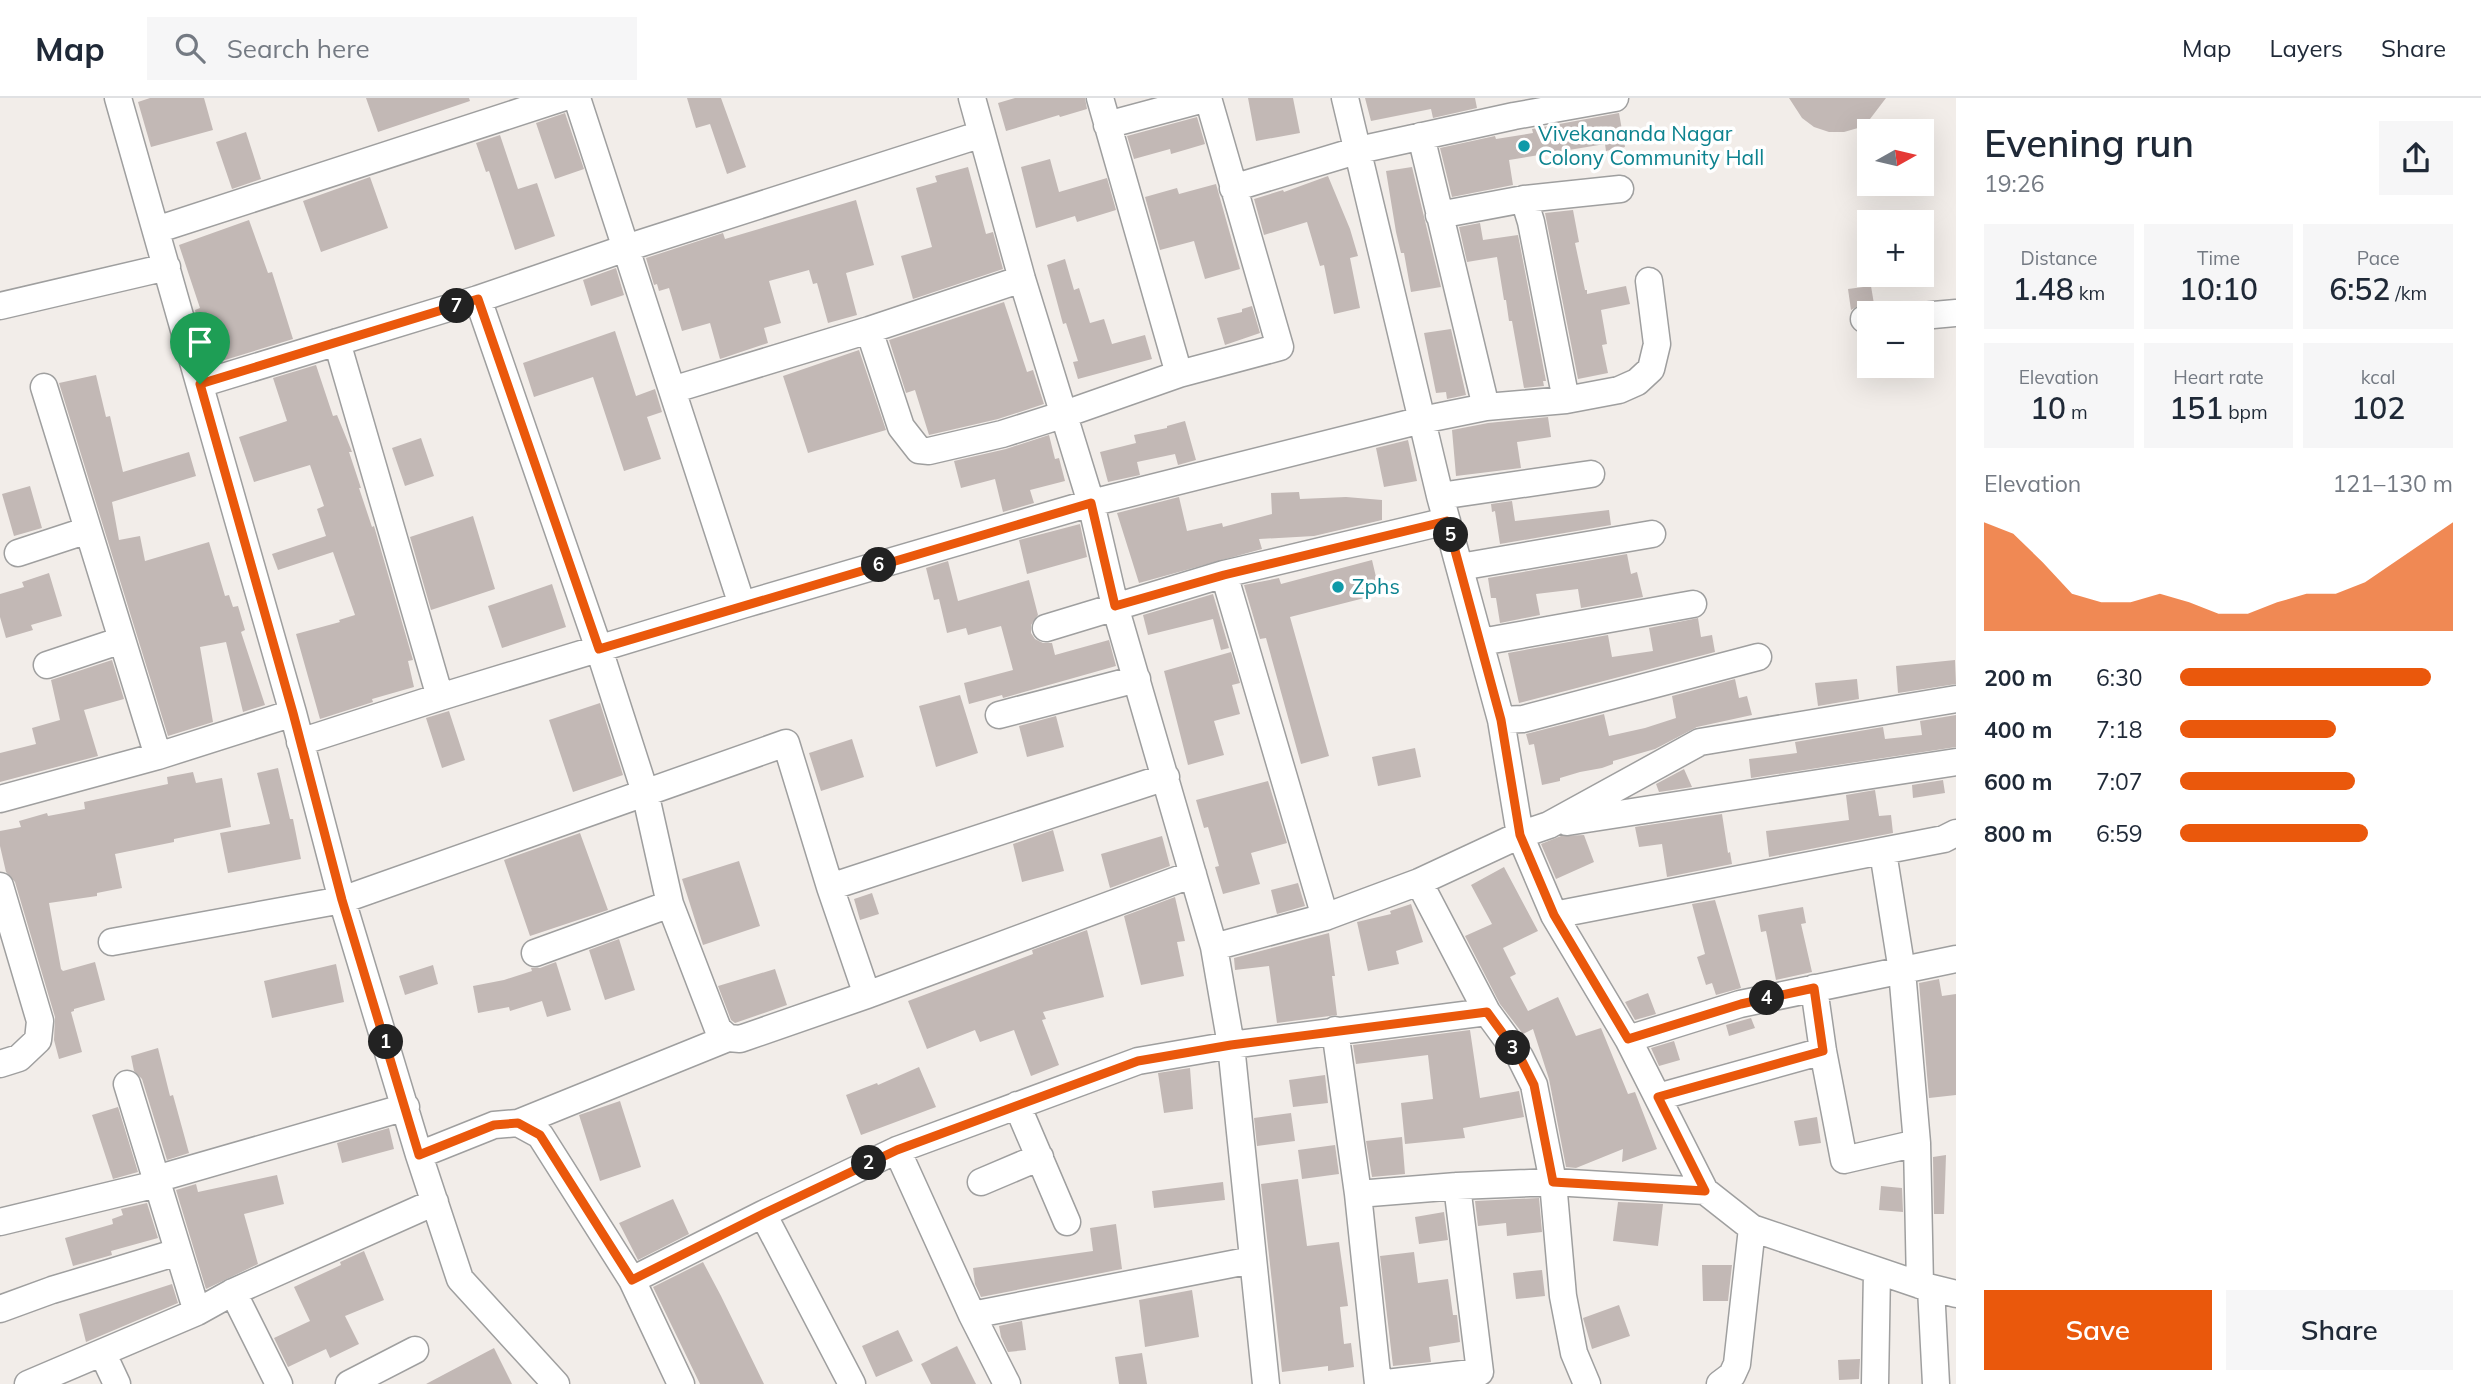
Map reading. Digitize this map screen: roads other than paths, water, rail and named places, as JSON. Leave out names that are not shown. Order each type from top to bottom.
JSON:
[{"type":"street","points":[[118,98],[293,713],[342,900],[419,1155],[460,1279],[556,1384]]},
{"type":"street","points":[[156,230],[562,98]]},
{"type":"street","points":[[577,98],[742,605]]},
{"type":"street","points":[[972,98],[1022,279],[1091,503],[1115,606],[1214,947],[1231,1045],[1266,1384]]},
{"type":"street","points":[[1100,98],[1179,374]]},
{"type":"street","points":[[869,330],[901,427],[919,450],[939,450],[1065,414],[1179,374],[1280,347],[1208,98],[1107,125]]},
{"type":"street","points":[[1345,98],[1444,508],[1501,720],[1520,835],[1554,915],[1628,1039],[1705,1191],[1752,1228],[1936,1289]]},
{"type":"street","points":[[1233,188],[1359,150],[1420,136],[1511,107],[1615,98]]},
{"type":"street","points":[[200,384],[478,299],[626,248],[982,134]]},
{"type":"street","points":[[1420,136],[1486,407]]},
{"type":"street","points":[[1439,215],[1524,199],[1619,189]]},
{"type":"street","points":[[1524,199],[1531,222],[1566,400]]},
{"type":"street","points":[[0,306],[167,267]]},
{"type":"street","points":[[672,390],[869,330],[1022,279]]},
{"type":"street","points":[[300,742],[742,605],[1091,503],[1422,420],[1486,407],[1566,400],[1619,390],[1637,382],[1651,369],[1657,344],[1649,281]]},
{"type":"street","points":[[478,299],[599,649],[645,792],[670,904],[718,1028],[728,1038]]},
{"type":"street","points":[[1934,315],[1956,313]]},
{"type":"street","points":[[337,342],[440,697]]},
{"type":"street","points":[[44,387],[158,756]]},
{"type":"street","points":[[1046,628],[1444,508],[1591,474]]},
{"type":"street","points":[[18,554],[88,530]]},
{"type":"street","points":[[1460,567],[1652,534]]},
{"type":"street","points":[[1224,575],[1325,917]]},
{"type":"street","points":[[1481,642],[1693,604]]},
{"type":"street","points":[[47,665],[122,640]]},
{"type":"street","points":[[1501,720],[1523,719],[1758,657]]},
{"type":"street","points":[[999,715],[1137,679]]},
{"type":"street","points":[[1214,947],[1325,917],[1419,882],[1520,835],[1549,825],[1700,742],[1956,699]]},
{"type":"street","points":[[0,799],[158,756],[293,713]]},
{"type":"street","points":[[112,942],[342,900],[786,743],[830,887],[867,995]]},
{"type":"street","points":[[1549,825],[1956,762]]},
{"type":"street","points":[[830,887],[1166,777]]},
{"type":"street","points":[[1554,915],[1883,852],[1944,839],[1956,833]]},
{"type":"street","points":[[1883,852],[1902,971],[1920,1196],[1936,1289],[1936,1384]]},
{"type":"street","points":[[419,1155],[494,1125],[518,1123],[728,1038],[740,1039],[867,995],[1193,874]]},
{"type":"street","points":[[1419,882],[1487,1012],[1520,1057],[1534,1085],[1553,1182],[1563,1296],[1574,1353],[1587,1384]]},
{"type":"street","points":[[0,886],[40,1021],[38,1040],[19,1058],[0,1064]]},
{"type":"street","points":[[535,953],[670,904]]},
{"type":"street","points":[[1628,1039],[1741,1004],[1956,959]]},
{"type":"street","points":[[1814,988],[1844,1160],[1917,1143]]},
{"type":"street","points":[[632,1280],[897,1150],[1138,1061],[1335,1030],[1487,1012]]},
{"type":"street","points":[[1335,1030],[1358,1194],[1378,1384],[1480,1372],[1457,1186]]},
{"type":"street","points":[[1658,1097],[1823,1051]]},
{"type":"street","points":[[127,1084],[197,1312]]},
{"type":"street","points":[[1017,1105],[1067,1222]]},
{"type":"street","points":[[0,1222],[156,1182],[406,1107]]},
{"type":"street","points":[[518,1123],[540,1135],[632,1280],[681,1384]]},
{"type":"street","points":[[897,1150],[972,1315],[1007,1384]]},
{"type":"street","points":[[981,1182],[1040,1157]]},
{"type":"street","points":[[1358,1194],[1553,1182],[1705,1191]]},
{"type":"street","points":[[28,1384],[197,1312],[233,1292],[435,1202]]},
{"type":"street","points":[[763,1214],[852,1384]]},
{"type":"street","points":[[1720,1384],[1732,1375],[1737,1364],[1752,1228]]},
{"type":"street","points":[[0,1309],[52,1290],[178,1252]]},
{"type":"street","points":[[972,1315],[1252,1260]]},
{"type":"street","points":[[1875,1384],[1877,1270]]},
{"type":"street","points":[[233,1292],[279,1384]]},
{"type":"street","points":[[349,1384],[415,1350]]},
{"type":"street","points":[[103,1354],[117,1384]]},
{"type":"place","name":"Vivekananda Nagar Colony Community Hall","points":[[1524,146]]},
{"type":"place","name":"Zphs","points":[[1338,587]]}]
